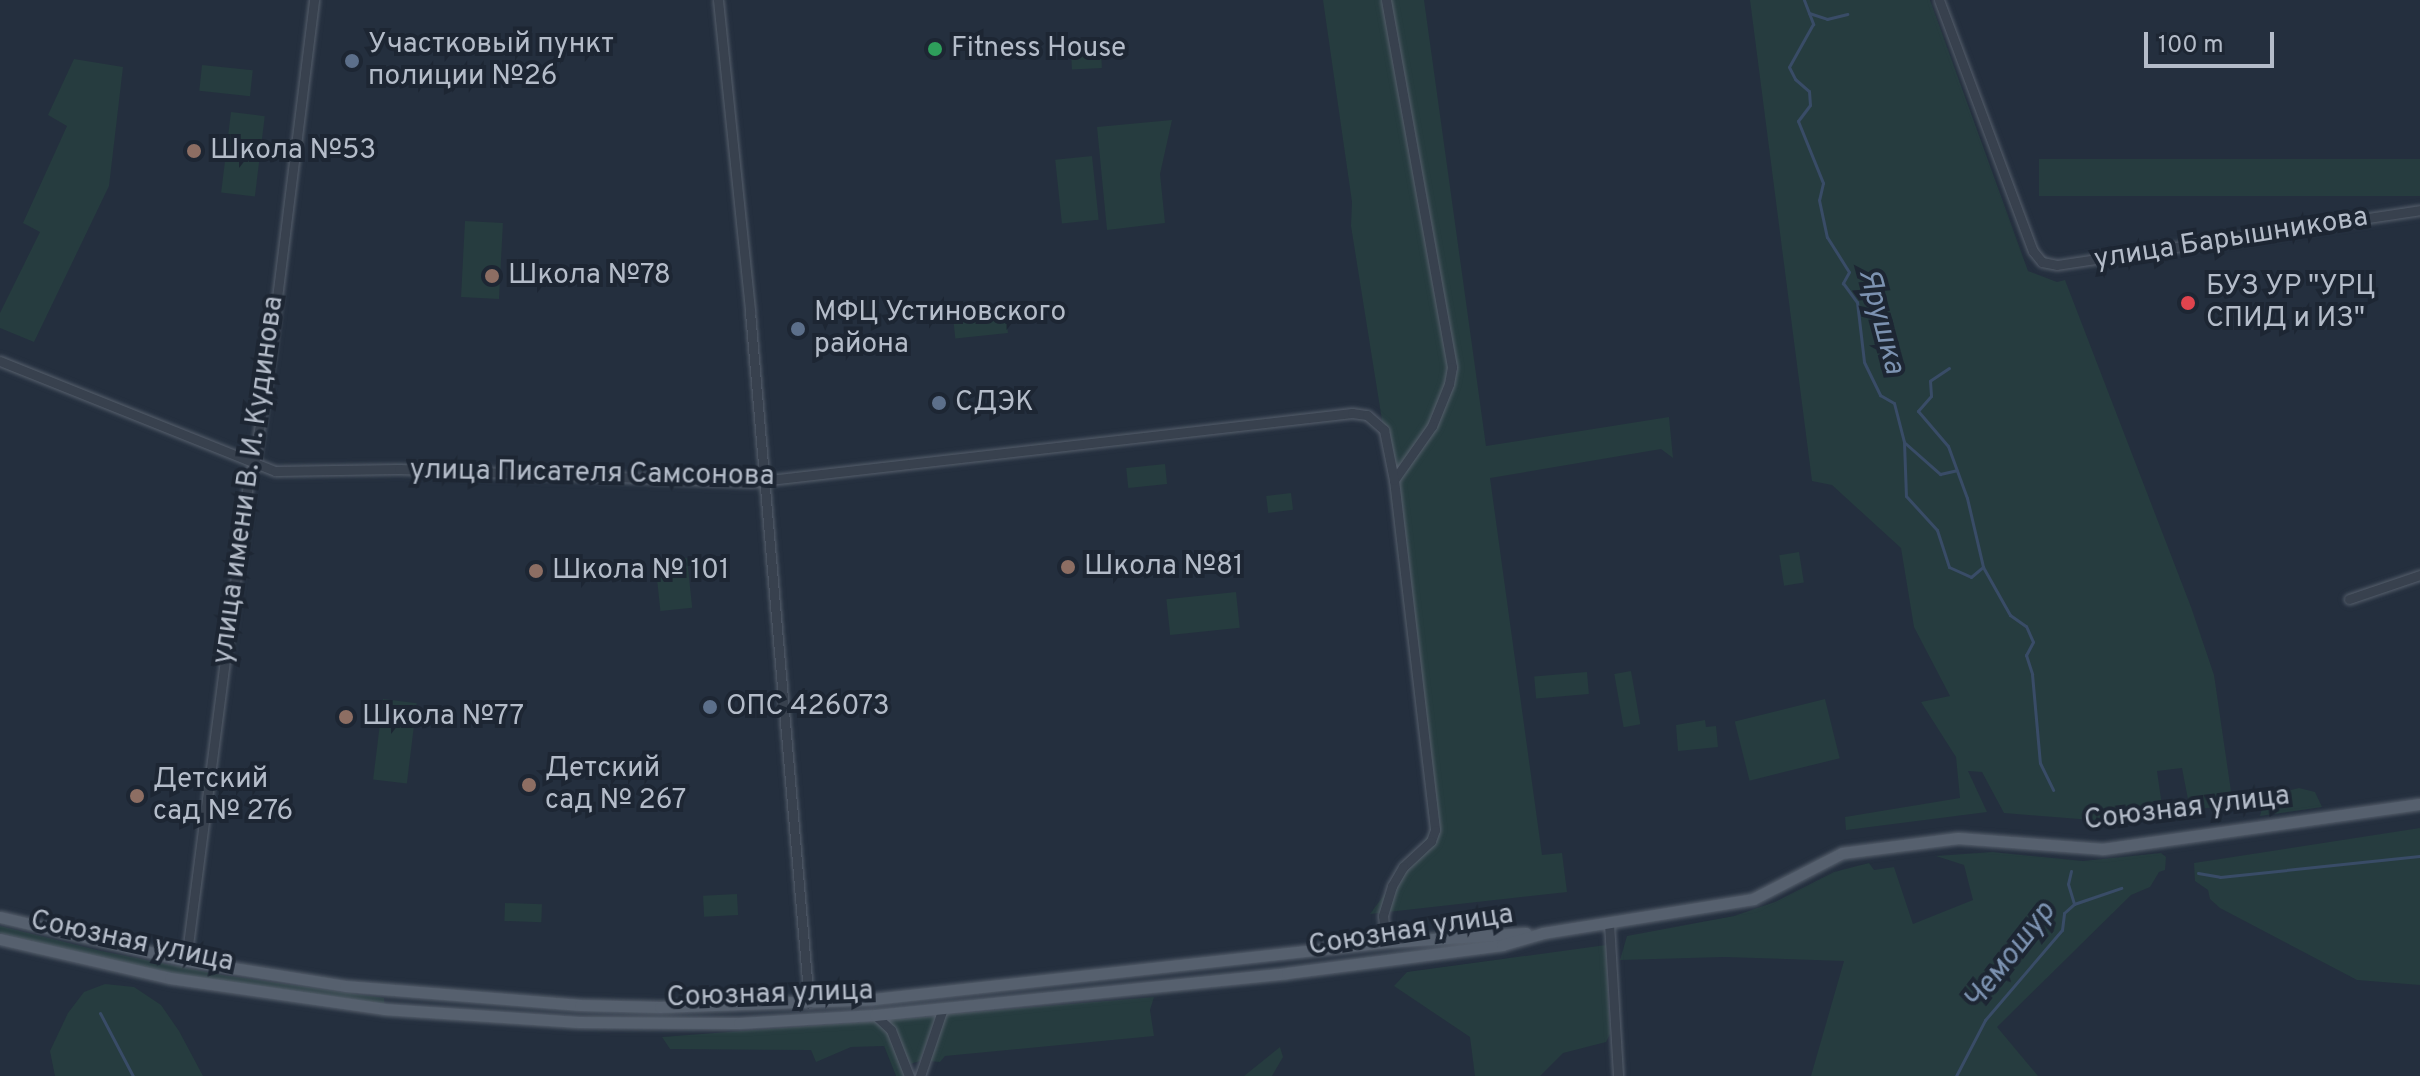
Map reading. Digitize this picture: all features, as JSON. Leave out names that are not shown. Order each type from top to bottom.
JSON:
[{"type":"main road","name":"Союзная улица","points":[[0,939],[170,978],[384,1009],[579,1022],[739,1023],[875,1015],[1287,973],[1753,899],[1842,853],[1958,838],[2103,849],[2420,804]]},
{"type":"main road","name":"Союзная улица","points":[[0,917],[183,960],[345,986],[580,1005],[739,1006],[874,999],[1386,942],[1501,939]]},
{"type":"main road","points":[[874,999],[875,1015]]},
{"type":"main road","points":[[739,1006],[739,1023]]},
{"type":"street","name":"улица имени В. И. Кудинова","points":[[183,960],[188,945],[249,475],[254,465],[314,0]]},
{"type":"street","points":[[718,0],[809,1003]]},
{"type":"street","points":[[1386,0],[1452,367],[1449,384],[1432,426],[1399,468],[1394,480],[1435,830],[1428,845],[1403,867],[1389,894],[1383,916],[1386,942]]},
{"type":"street","name":"улица Барышникова","points":[[1939,0],[2033,251],[2042,262],[2057,265],[2420,210]]},
{"type":"street","name":"улица Писателя Самсонова","points":[[0,361],[275,471],[399,469],[763,481],[1352,413],[1367,415],[1384,430],[1394,480]]},
{"type":"street","points":[[2349,599],[2420,575]]},
{"type":"street","points":[[1609,923],[1618,1076]]},
{"type":"street","points":[[920,1076],[943,1008]]},
{"type":"street","points":[[875,1015],[891,1030],[909,1076]]},
{"type":"green space","points":[[1323,0],[1424,0],[1486,446],[1669,417],[1673,458],[1661,449],[1490,478],[1542,855],[1562,853],[1567,892],[1370,914],[1431,832],[1385,439],[1351,226],[1352,202]]},
{"type":"green space","points":[[1750,0],[1930,0],[2028,271],[2057,282],[2065,280],[2191,607],[2214,675],[2233,805],[2190,810],[2182,768],[2157,771],[2163,813],[2092,820],[2004,813],[1982,772],[1968,771],[1987,812],[1846,830],[1845,817],[1960,798],[1956,757],[1921,702],[1950,696],[1914,627],[1901,548],[1832,485],[1812,481]]},
{"type":"green space","points":[[1101,51],[1102,68],[1072,70],[1071,53]]},
{"type":"green space","points":[[74,59],[123,67],[109,186],[34,342],[0,328],[0,313],[40,232],[23,223],[67,126],[48,115]]},
{"type":"green space","points":[[202,65],[253,70],[250,96],[199,91]]},
{"type":"green space","points":[[231,112],[265,116],[255,197],[221,192]]},
{"type":"green space","points":[[1172,120],[1160,174],[1165,223],[1107,230],[1097,127]]},
{"type":"green space","points":[[1092,156],[1099,220],[1062,224],[1055,160]]},
{"type":"green space","points":[[2039,159],[2420,159],[2420,196],[2039,196]]},
{"type":"green space","points":[[465,221],[503,223],[499,299],[461,297]]},
{"type":"green space","points":[[1006,314],[1008,333],[955,338],[953,320]]},
{"type":"green space","points":[[1165,464],[1167,484],[1128,488],[1126,468]]},
{"type":"green space","points":[[1291,493],[1293,510],[1268,513],[1266,496]]},
{"type":"green space","points":[[1799,552],[1804,583],[1784,586],[1779,555]]},
{"type":"green space","points":[[687,558],[692,608],[660,611],[655,561]]},
{"type":"green space","points":[[1236,592],[1240,628],[1170,635],[1166,599]]},
{"type":"green space","points":[[1631,671],[1640,724],[1624,727],[1614,674]]},
{"type":"green space","points":[[1587,672],[1589,694],[1536,699],[1534,677]]},
{"type":"green space","points":[[383,699],[417,703],[407,784],[373,779]]},
{"type":"green space","points":[[1825,699],[1840,758],[1750,781],[1735,721]]},
{"type":"green space","points":[[1705,720],[1706,727],[1716,726],[1718,747],[1678,751],[1676,725]]},
{"type":"green space","points":[[2299,788],[2315,792],[2322,807],[2260,816],[2264,800],[2270,795]]},
{"type":"green space","points":[[2420,828],[2420,985],[2357,980],[2220,908],[2210,899],[2208,890],[2195,881],[2194,863]]},
{"type":"green space","points":[[1992,852],[2083,861],[2161,853],[2166,857],[2165,870],[2159,872],[2150,887],[2131,895],[1997,1027],[2038,1076],[1811,1076],[1844,961],[1724,957],[1620,960],[1627,936],[1734,916],[1775,902],[1834,872],[1869,863],[1874,870],[1894,867],[1913,924],[1973,900],[1964,865],[1936,856]]},
{"type":"green space","points":[[737,894],[738,915],[704,917],[703,896]]},
{"type":"green space","points":[[505,903],[542,904],[541,922],[504,921]]},
{"type":"green space","points":[[0,926],[101,951],[222,975],[384,998],[384,1004],[222,983],[117,962],[0,933]]},
{"type":"green space","points":[[1606,945],[1610,1034],[1606,1042],[1563,1053],[1540,1076],[1475,1076],[1470,1037],[1394,986],[1407,972]]},
{"type":"green space","points":[[105,984],[134,987],[161,1005],[203,1076],[55,1076],[50,1051],[68,1013],[84,992]]},
{"type":"green space","points":[[1154,997],[1150,1010],[1154,1036],[945,1056],[940,1062],[928,1061],[944,1016],[949,1014]]},
{"type":"green space","points":[[936,1016],[920,1061],[910,1064],[888,1020]]},
{"type":"green space","points":[[875,1021],[890,1032],[906,1076],[896,1076],[884,1046],[851,1047],[816,1062],[811,1050],[670,1049],[662,1037]]},
{"type":"green space","points":[[1280,1047],[1283,1057],[1272,1076],[1244,1076]]},
{"type":"waterway","name":"Ярушка","points":[[1804,0],[1813,24],[1789,67],[1795,79],[1809,91],[1810,105],[1798,121],[1823,183],[1819,200],[1827,237],[1849,272],[1843,283],[1857,302],[1864,362],[1880,395],[1894,403],[1904,442],[1906,496],[1937,530],[1949,567],[1971,577],[1983,567],[2010,615],[2026,626],[2033,642],[2026,655],[2032,674],[2040,763],[2053,790]]},
{"type":"waterway","points":[[1809,13],[1827,19],[1847,14]]},
{"type":"waterway","points":[[1949,368],[1930,381],[1931,396],[1918,411],[1948,446],[1967,498],[1983,567]]},
{"type":"waterway","points":[[1905,443],[1940,474],[1957,470]]},
{"type":"waterway","name":"Чемошур","points":[[2198,873],[2220,877],[2420,856]]},
{"type":"waterway","name":"Ярушка","points":[[2071,871],[2068,884],[2074,904]]},
{"type":"waterway","name":"Чемошур","points":[[1956,1076],[1985,1020],[2062,930],[2064,913],[2074,904],[2121,888]]},
{"type":"waterway","points":[[100,1013],[133,1076]]},
{"type":"place","name":"Fitness House","points":[[935,49]]},
{"type":"place","name":"Участковый пункт полиции №26","points":[[352,61]]},
{"type":"place","name":"Школа №53","points":[[194,151]]},
{"type":"place","name":"Школа №78","points":[[492,276]]},
{"type":"place","name":"БУЗ УР \"УРЦ СПИД и ИЗ\"","points":[[2188,303]]},
{"type":"place","name":"МФЦ Устиновского района","points":[[798,329]]},
{"type":"place","name":"СДЭК","points":[[939,403]]},
{"type":"place","name":"Школа №81","points":[[1068,567]]},
{"type":"place","name":"Школа № 101","points":[[536,571]]},
{"type":"place","name":"ОПС 426073","points":[[710,707]]},
{"type":"place","name":"Школа №77","points":[[346,717]]},
{"type":"place","name":"Детский сад № 267","points":[[529,785]]},
{"type":"place","name":"Детский сад № 276","points":[[137,796]]}]
